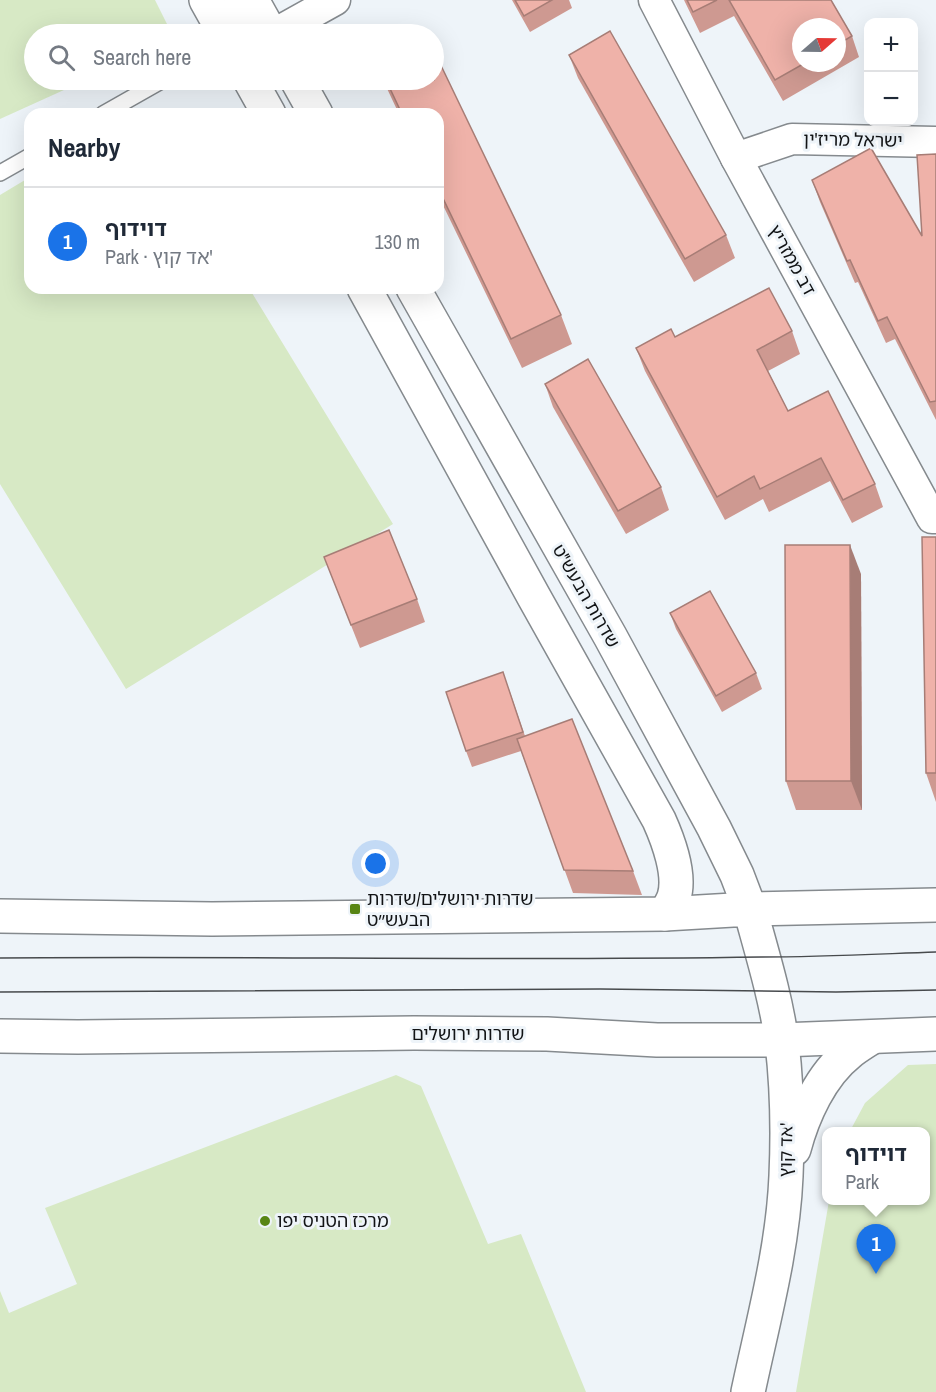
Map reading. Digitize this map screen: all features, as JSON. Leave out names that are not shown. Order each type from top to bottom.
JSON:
[{"type":"main road","points":[[206,0],[220,24]]},
{"type":"main road","points":[[252,0],[266,24]]},
{"type":"main road","points":[[256,90],[266,108]]},
{"type":"main road","points":[[303,90],[313,108]]},
{"type":"main road","points":[[367,294],[566,657],[659,820],[667,839],[676,883],[674,897],[665,914]]},
{"type":"main road","name":"שדרות הבעש\"ט","points":[[416,294],[643,697],[714,828],[737,874],[750,909]]},
{"type":"main road","points":[[0,916],[212,919],[665,914],[750,909],[936,904]]},
{"type":"main road","name":"אד קוץ'","points":[[747,1392],[777,1255],[786,1177],[785,1071],[781,1040],[764,957],[750,909]]},
{"type":"main road","name":"שדרות ירושלים","points":[[0,1036],[414,1033],[547,1034],[657,1040],[781,1040],[936,1034]]},
{"type":"main road","points":[[786,1177],[796,1141],[818,1091],[829,1074],[847,1054],[872,1037]]},
{"type":"street","points":[[230,24],[241,0]]},
{"type":"street","points":[[291,24],[335,0]]},
{"type":"street","name":"דב ממזריץ","points":[[654,0],[736,158],[934,518]]},
{"type":"street","name":"ישראל מריז'ין","points":[[736,158],[792,139],[936,141]]},
{"type":"lane","points":[[114,108],[145,90]]},
{"type":"lane","points":[[0,173],[24,159]]},
{"type":"green space","points":[[0,0],[155,0],[167,24],[24,24],[24,90],[64,90],[0,119]]},
{"type":"green space","points":[[24,181],[24,294],[253,294],[393,524],[126,689],[0,484],[0,195]]},
{"type":"green space","points":[[936,1064],[936,1392],[796,1392],[828,1205],[930,1205],[930,1127],[852,1127],[865,1103],[908,1065]]},
{"type":"green space","name":"מרכז הטניס יפו","points":[[396,1075],[421,1086],[488,1244],[521,1234],[586,1392],[0,1392],[0,1291],[9,1313],[77,1284],[45,1208]]},
{"type":"building","points":[[515,0],[552,0],[524,16]]},
{"type":"building","points":[[687,0],[717,0],[693,12]]},
{"type":"building","points":[[729,0],[831,0],[842,18],[792,18],[792,70],[775,80]]},
{"type":"building","points":[[846,26],[852,36],[846,40]]},
{"type":"building","points":[[610,31],[726,235],[685,259],[569,55]]},
{"type":"building","points":[[444,72],[561,315],[511,339],[444,200],[444,108],[399,108],[391,90],[444,90]]},
{"type":"building","points":[[871,148],[922,236],[917,155],[936,154],[936,401],[930,402],[887,317],[878,321],[850,260],[847,261],[812,180]]},
{"type":"building","points":[[769,288],[792,331],[757,350],[788,411],[828,391],[875,484],[843,500],[821,458],[760,489],[754,476],[717,497],[636,348],[671,329],[675,337]]},
{"type":"building","points":[[588,359],[661,487],[618,511],[545,384]]},
{"type":"building","points":[[389,530],[417,599],[351,625],[324,557]]},
{"type":"building","points":[[922,537],[936,537],[936,773],[926,773]]},
{"type":"building","points":[[785,545],[850,545],[851,781],[786,781]]},
{"type":"building","points":[[710,591],[756,673],[716,696],[670,613]]},
{"type":"building","points":[[503,672],[523,732],[466,751],[446,692]]},
{"type":"building","points":[[572,719],[633,871],[564,870],[517,739]]},
{"type":"tram line","points":[[0,958],[667,958],[936,952]]},
{"type":"tram line","points":[[0,992],[936,990]]},
{"type":"place","name":"שדרות ירושלים/שדרות הבעש״ט","points":[[355,909]]},
{"type":"place","name":"מרכז הטניס יפו","points":[[265,1221]]},
{"type":"place","name":"דוידוף","points":[[876,1274]]}]
